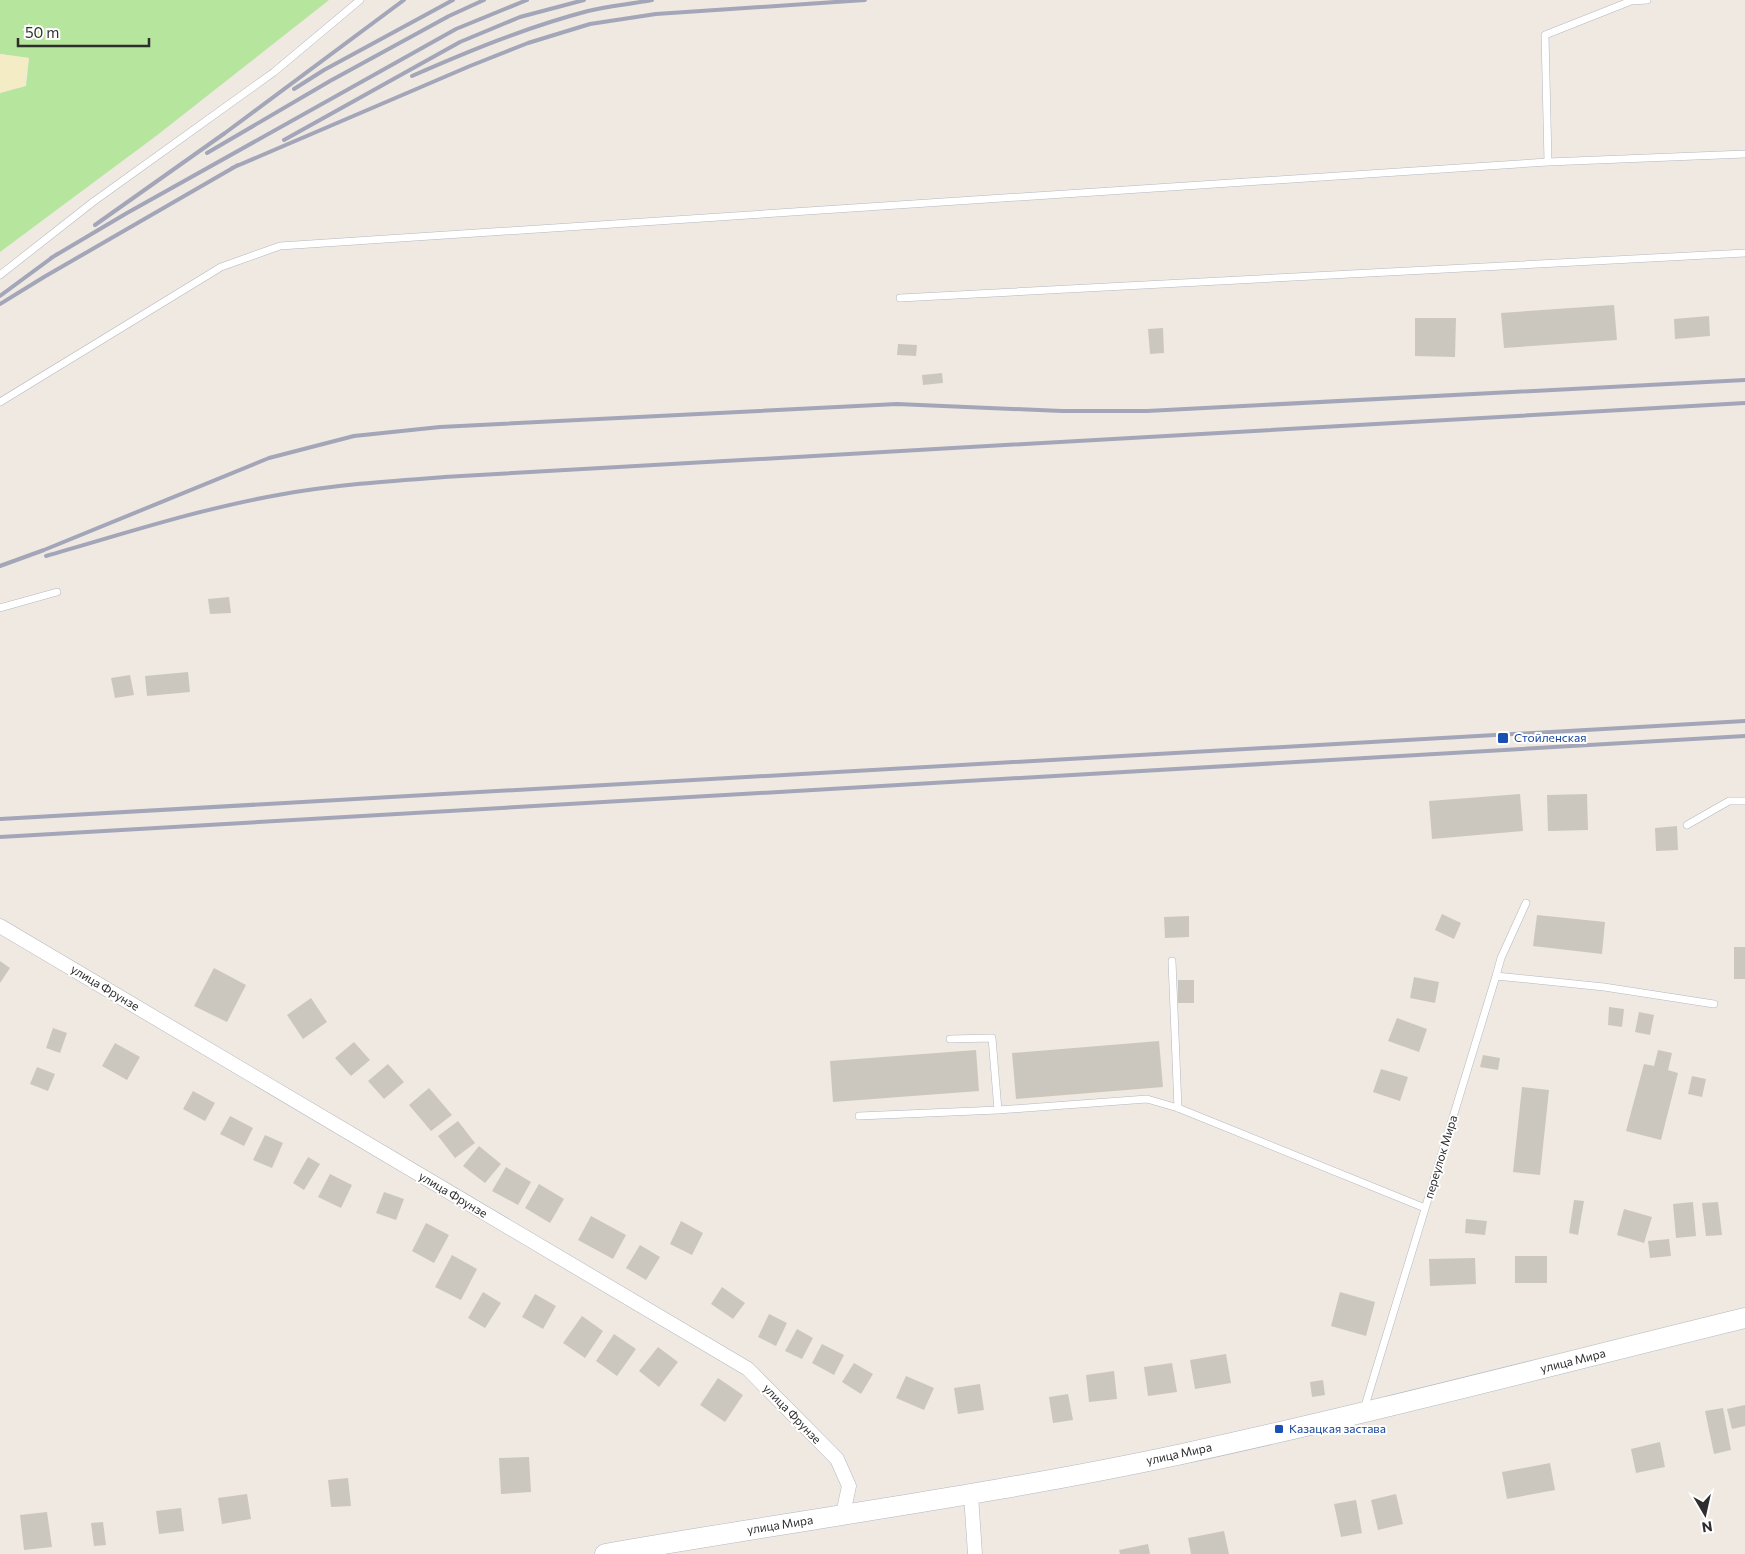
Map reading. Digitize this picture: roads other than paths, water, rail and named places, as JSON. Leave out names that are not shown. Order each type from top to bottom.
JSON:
[{"type":"main road","name":"улица Мира","points":[[606,1554],[842,1514],[971,1495],[1180,1454],[1363,1413],[1745,1318]]},
{"type":"street","name":"улица Фрунзе","points":[[0,926],[748,1369],[837,1459],[849,1486],[842,1514]]},
{"type":"street","points":[[971,1495],[975,1554]]},
{"type":"lane","points":[[0,275],[93,202],[274,72],[360,0]]},
{"type":"lane","points":[[1548,162],[1545,35],[1631,1],[1647,0]]},
{"type":"lane","points":[[0,402],[221,267],[280,246],[1548,162],[1745,154]]},
{"type":"lane","points":[[900,298],[1745,253]]},
{"type":"lane","points":[[0,608],[57,592]]},
{"type":"lane","points":[[1687,825],[1729,801],[1745,801]]},
{"type":"lane","name":"переулок Мира","points":[[1363,1413],[1496,976],[1526,903]]},
{"type":"lane","points":[[1172,961],[1178,1108]]},
{"type":"lane","points":[[1496,976],[1604,987],[1714,1004]]},
{"type":"lane","points":[[950,1040],[992,1038],[998,1110]]},
{"type":"lane","points":[[859,1116],[998,1110],[1147,1099],[1178,1108],[1425,1208]]},
{"type":"railway","points":[[95,225],[225,133],[404,0]]},
{"type":"railway","points":[[294,89],[324,70],[453,0]]},
{"type":"railway","points":[[207,153],[330,81],[449,16],[484,0]]},
{"type":"railway","points":[[51,258],[127,213],[456,29],[527,0]]},
{"type":"railway","points":[[284,140],[460,42],[520,17],[584,0]]},
{"type":"railway","points":[[412,76],[543,24],[588,11],[652,0]]},
{"type":"railway","points":[[232,168],[470,66],[528,43],[590,24],[656,14],[865,0]]},
{"type":"railway","points":[[0,304],[238,165]]},
{"type":"railway","points":[[0,296],[57,254]]},
{"type":"railway","points":[[0,566],[44,550],[269,458],[354,436],[440,427],[897,404],[1062,411],[1147,411],[1745,380]]},
{"type":"railway","points":[[46,556],[219,507],[278,495],[382,482],[1745,403]]},
{"type":"railway","points":[[0,819],[1745,721]]},
{"type":"railway","points":[[0,837],[1745,736]]},
{"type":"place","name":"Стойленская","points":[[1503,738]]},
{"type":"place","name":"Казацкая застава","points":[[1279,1429]]}]
